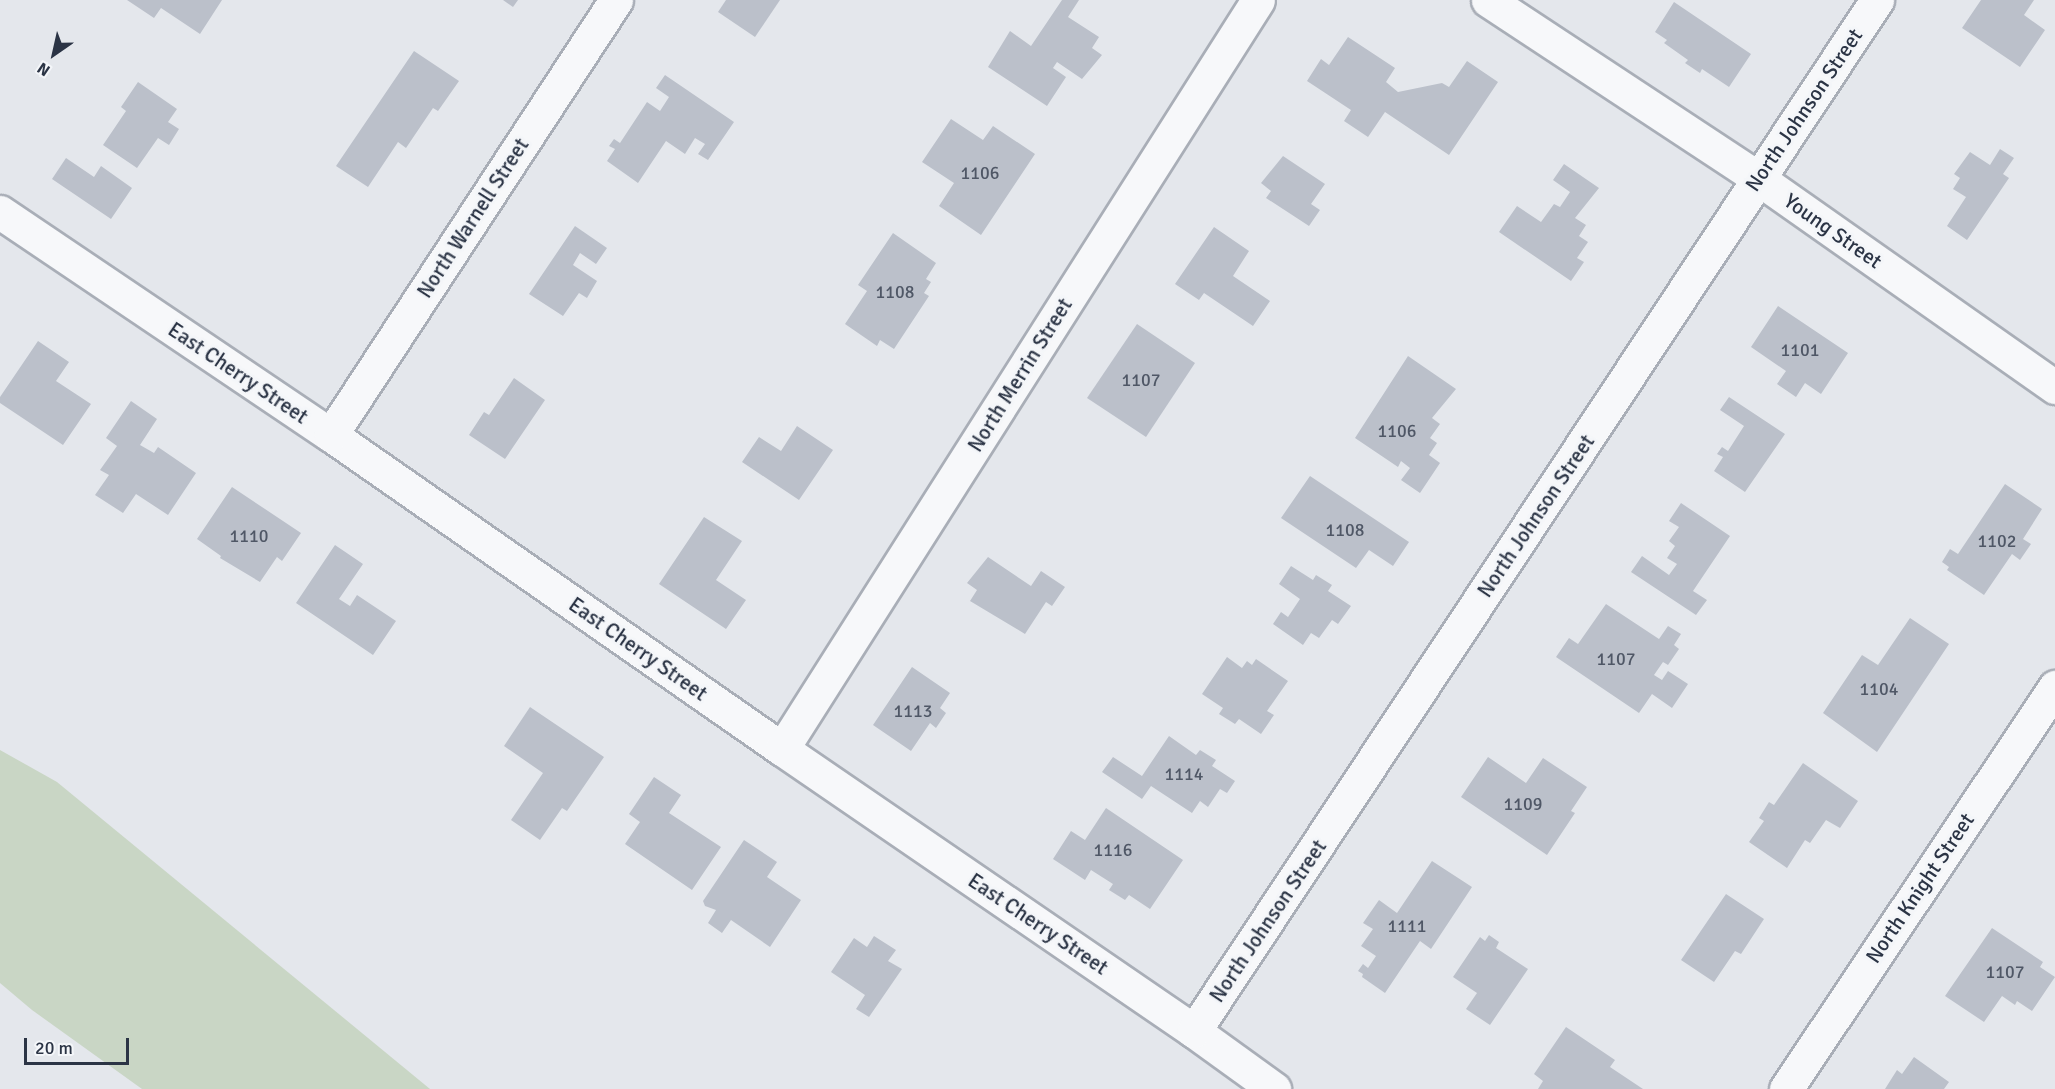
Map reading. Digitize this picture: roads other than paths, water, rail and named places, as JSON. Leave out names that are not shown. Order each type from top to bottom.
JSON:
[{"type":"street","name":"North Warnell Street","points":[[331,435],[616,0]]},
{"type":"street","name":"North Merrin Street","points":[[782,749],[1258,0]]},
{"type":"street","name":"Young Street","points":[[1488,0],[1759,179],[2055,387]]},
{"type":"street","name":"North Johnson Street","points":[[1194,1031],[1877,0]]},
{"type":"street","name":"East Cherry Street","points":[[0,212],[331,435],[782,749],[1194,1031],[1274,1089]]},
{"type":"street","name":"North Knight Street","points":[[1786,1089],[2055,687]]}]
